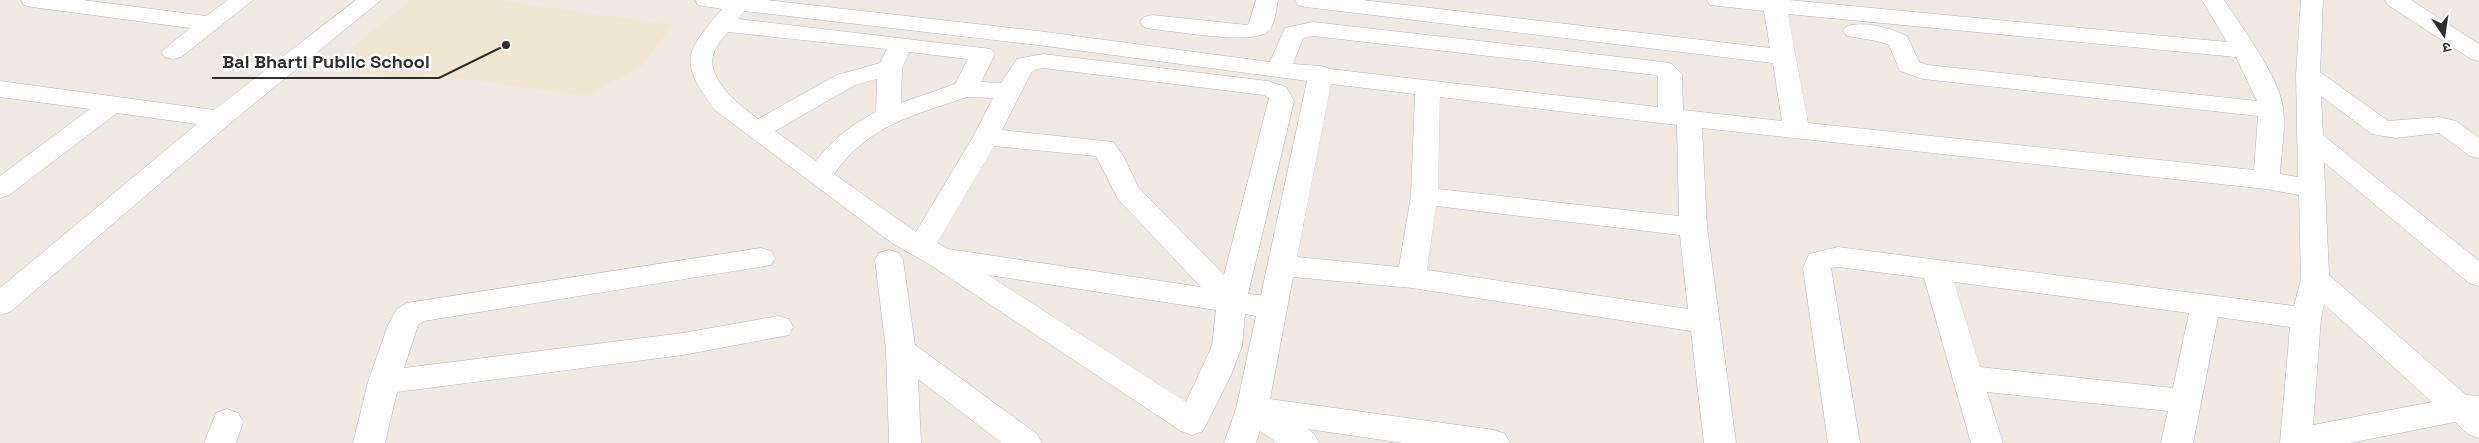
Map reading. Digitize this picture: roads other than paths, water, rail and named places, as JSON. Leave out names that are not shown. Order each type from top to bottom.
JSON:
[{"type":"street","points":[[32,0],[70,2],[210,24]]},
{"type":"street","points":[[173,52],[242,0]]},
{"type":"street","points":[[0,304],[218,119],[370,0]]},
{"type":"street","points":[[706,0],[730,14],[901,44],[1034,62],[1043,61],[1268,88],[1277,91],[1282,101],[1232,301],[1227,346],[1216,375],[1192,422],[930,252],[902,236],[724,105],[710,88],[703,70],[701,56],[730,14]]},
{"type":"street","points":[[1140,50],[1160,0]]},
{"type":"street","points":[[1152,22],[1250,32],[1260,27],[1267,0]]},
{"type":"street","points":[[1306,0],[1784,57]]},
{"type":"street","points":[[1718,0],[1776,10],[1892,37],[1902,46],[1909,66],[1924,72],[2271,110]]},
{"type":"street","points":[[1934,0],[1942,22]]},
{"type":"street","points":[[2213,0],[2265,88],[2271,110],[2266,180]]},
{"type":"street","points":[[2312,0],[2308,75],[2312,139],[2315,279],[2306,318],[2296,442],[2473,413]]},
{"type":"street","points":[[2396,0],[2479,54]]},
{"type":"street","points":[[1776,10],[1796,130]]},
{"type":"street","points":[[1776,10],[1942,22],[2244,51]]},
{"type":"street","points":[[730,14],[1140,50],[1279,70],[1679,118],[2266,180],[2312,188]]},
{"type":"street","points":[[1279,70],[1293,33],[1313,29],[1649,67],[1662,69],[1670,74],[1679,118],[1720,443]]},
{"type":"street","points":[[888,116],[890,68],[901,44]]},
{"type":"street","points":[[965,89],[983,54]]},
{"type":"street","points":[[930,252],[1008,91],[1020,70],[1034,62]]},
{"type":"street","points":[[757,131],[799,105],[846,80],[890,68]]},
{"type":"street","points":[[1240,443],[1252,409],[1320,74]]},
{"type":"street","points":[[2308,75],[2381,128],[2396,130],[2439,125],[2447,127],[2479,150]]},
{"type":"street","points":[[1412,278],[1424,196],[1428,87]]},
{"type":"street","points":[[0,89],[218,119]]},
{"type":"street","points":[[819,175],[837,151],[858,132],[888,116],[965,89],[1008,91]]},
{"type":"street","points":[[0,189],[112,105]]},
{"type":"street","points":[[986,137],[1104,148],[1108,151],[1118,176],[1128,193],[1232,301]]},
{"type":"street","points":[[2312,139],[2476,271]]},
{"type":"street","points":[[1424,196],[1693,227]]},
{"type":"street","points":[[930,252],[1273,308]]},
{"type":"street","points":[[1844,443],[1817,268],[1819,261],[1827,258],[1838,257],[2306,318]]},
{"type":"street","points":[[369,443],[384,382],[403,324],[408,317],[417,311],[762,258]]},
{"type":"street","points":[[889,260],[902,350],[905,443]]},
{"type":"street","points":[[1282,266],[1412,278],[1705,322]]},
{"type":"street","points":[[1936,270],[1987,443]]},
{"type":"street","points":[[2315,279],[2473,413]]},
{"type":"street","points":[[2177,443],[2184,401],[2206,305]]},
{"type":"street","points":[[384,382],[683,344],[778,327]]},
{"type":"street","points":[[902,350],[1026,443]]},
{"type":"street","points":[[1968,378],[2184,401]]},
{"type":"street","points":[[1252,409],[1303,443]]},
{"type":"street","points":[[1252,409],[1494,443]]},
{"type":"place","name":"Bal Bharti Public School","points":[[506,45]]}]
